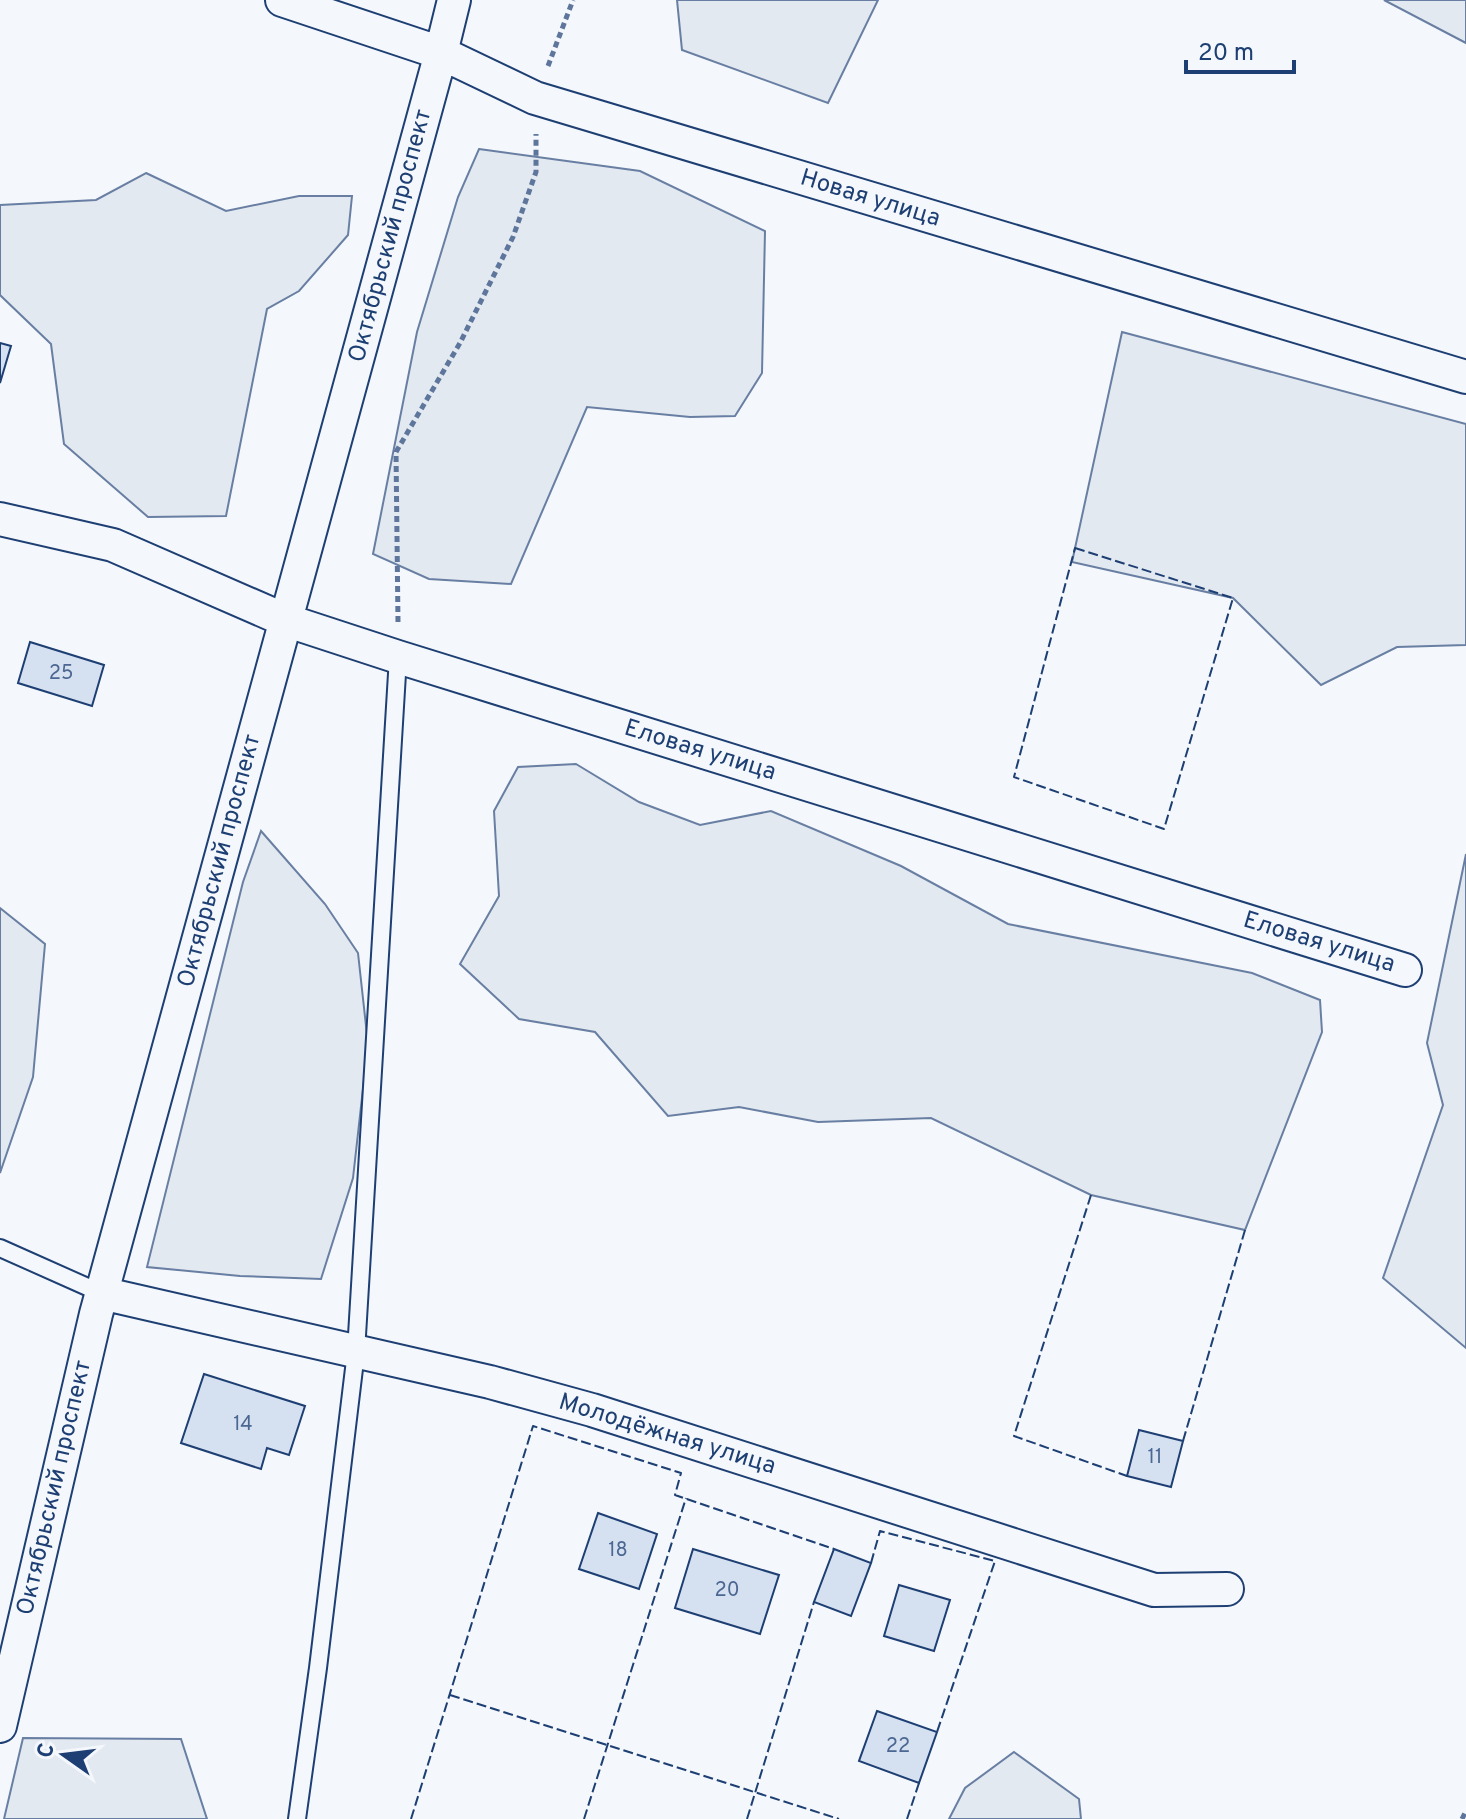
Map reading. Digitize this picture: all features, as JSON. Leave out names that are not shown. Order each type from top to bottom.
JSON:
[{"type":"street","name":"Новая улица","points":[[282,0],[441,53],[535,98],[1466,377]]},
{"type":"street","name":"Октябрьский проспект","points":[[0,1726],[101,1293],[454,0]]},
{"type":"street","name":"Еловая улица","points":[[0,519],[113,545],[285,620],[1405,970]]},
{"type":"street","name":"Молодёжная улица","points":[[101,1293],[490,1382],[592,1410],[1154,1590],[1227,1589]]},
{"type":"lane","points":[[297,1819],[356,1352],[398,657]]},
{"type":"lane","points":[[0,1248],[101,1293]]},
{"type":"path","points":[[398,657],[396,452],[460,343],[513,237],[536,172],[535,98],[573,0]]},
{"type":"path","points":[[1462,1819],[1466,1811]]},
{"type":"shaded area","points":[[677,0],[878,0],[828,103],[682,50]]},
{"type":"shaded area","points":[[1384,0],[1466,0],[1466,43]]},
{"type":"shaded area","points":[[479,149],[640,171],[765,231],[762,373],[735,416],[690,417],[587,407],[511,584],[429,579],[373,554],[417,332],[458,197]]},
{"type":"shaded area","points":[[146,173],[226,211],[299,196],[352,196],[348,235],[299,291],[267,309],[226,516],[148,517],[64,444],[51,344],[0,295],[0,205],[96,200]]},
{"type":"shaded area","points":[[1122,332],[1466,424],[1466,645],[1397,647],[1321,685],[1233,598],[1072,562]]},
{"type":"shaded area","points":[[576,764],[639,802],[700,825],[771,811],[901,866],[1008,924],[1252,973],[1320,1000],[1322,1032],[1245,1230],[1091,1195],[931,1118],[818,1122],[739,1107],[668,1116],[595,1032],[519,1019],[460,964],[499,896],[494,811],[518,767]]},
{"type":"shaded area","points":[[261,831],[325,904],[358,953],[368,1044],[353,1178],[321,1279],[240,1276],[147,1267],[243,882]]},
{"type":"shaded area","points":[[1466,854],[1466,1348],[1383,1278],[1443,1105],[1427,1043]]},
{"type":"shaded area","points":[[0,908],[45,944],[33,1077],[0,1173]]},
{"type":"shaded area","points":[[23,1738],[181,1739],[207,1819],[4,1819]]},
{"type":"shaded area","points":[[1014,1752],[1079,1799],[1081,1819],[949,1819],[965,1788]]},
{"type":"building","points":[[0,343],[11,346],[0,383]]},
{"type":"building","points":[[30,642],[104,665],[92,706],[18,683]]},
{"type":"building","points":[[204,1374],[305,1406],[289,1455],[267,1448],[261,1469],[181,1443]]},
{"type":"building","points":[[1139,1430],[1183,1441],[1171,1487],[1127,1476]]},
{"type":"building","points":[[598,1513],[657,1534],[639,1589],[579,1569]]},
{"type":"building","points":[[693,1549],[779,1575],[760,1634],[675,1608]]},
{"type":"building","points":[[834,1549],[871,1563],[851,1616],[814,1602]]},
{"type":"building","points":[[899,1585],[950,1600],[934,1651],[884,1636]]},
{"type":"building","points":[[877,1711],[937,1732],[919,1783],[859,1761]]},
{"type":"fence","points":[[1075,548],[1233,598],[1164,829],[1014,777],[1075,548]]},
{"type":"fence","points":[[1091,1195],[1014,1436],[1127,1476]]},
{"type":"fence","points":[[1183,1441],[1245,1230]]},
{"type":"fence","points":[[411,1819],[533,1426],[681,1473],[675,1495],[834,1549]]},
{"type":"fence","points":[[584,1819],[686,1498]]},
{"type":"fence","points":[[871,1563],[880,1531],[995,1561],[937,1732]]},
{"type":"fence","points":[[747,1819],[814,1602]]},
{"type":"fence","points":[[450,1695],[839,1819]]},
{"type":"fence","points":[[907,1819],[919,1783]]}]
